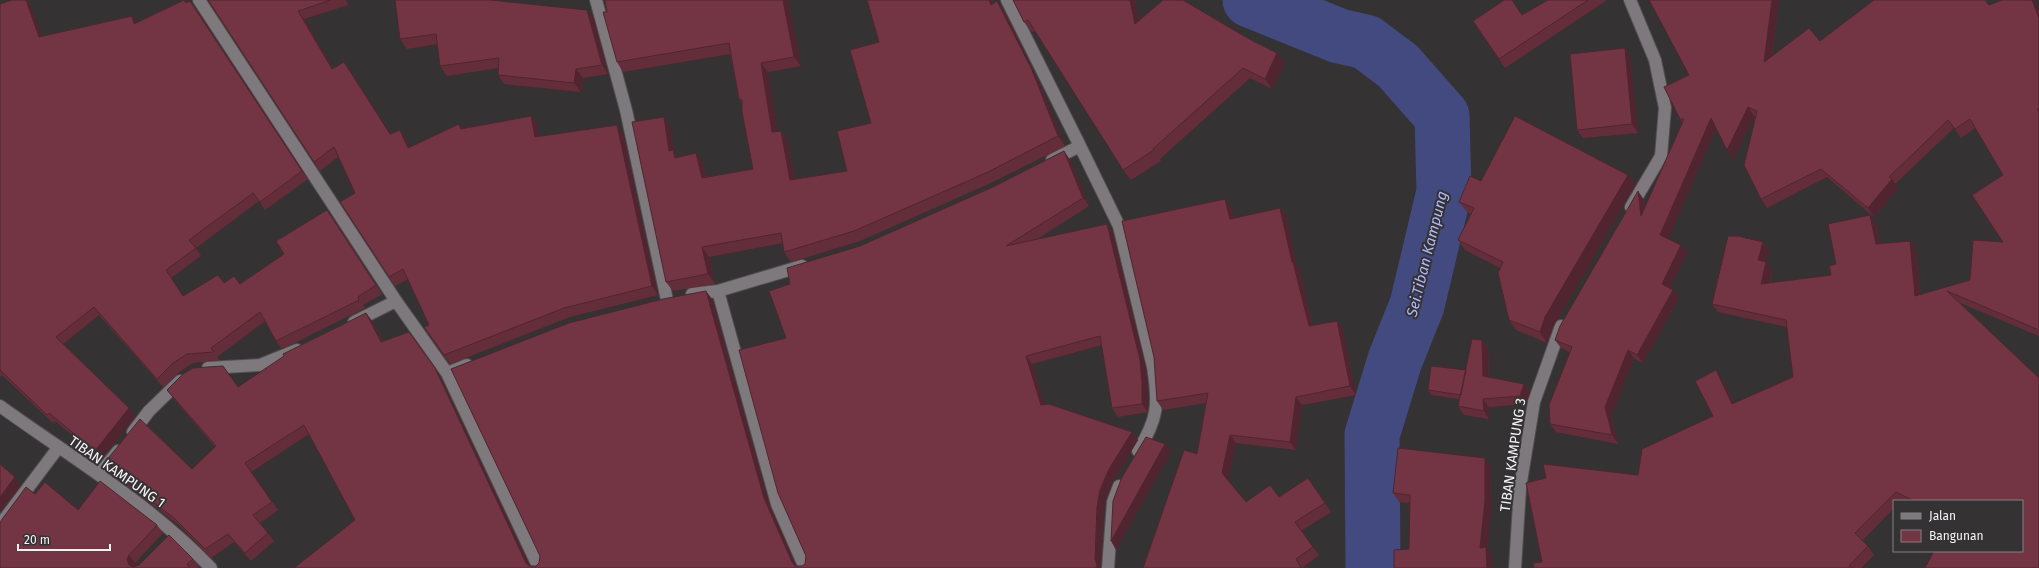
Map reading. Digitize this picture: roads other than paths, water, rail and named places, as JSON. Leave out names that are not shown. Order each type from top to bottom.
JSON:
[{"type":"street","points":[[199,0],[396,301],[447,373],[539,568]]},
{"type":"street","points":[[596,0],[675,298]]},
{"type":"street","points":[[1006,0],[1119,226],[1153,367],[1157,390],[1156,410],[1151,431],[1133,461]]},
{"type":"street","points":[[1626,216],[1661,156],[1665,108],[1655,60],[1630,0]]},
{"type":"street","points":[[1038,168],[1080,146]]},
{"type":"street","points":[[653,303],[675,298],[718,292],[817,262]]},
{"type":"street","points":[[718,292],[777,504],[805,568]]},
{"type":"street","points":[[340,329],[396,301]]},
{"type":"street","name":"TIBAN KAMPUNG 3","points":[[1515,568],[1520,488],[1534,402],[1559,331],[1567,317]]},
{"type":"street","points":[[99,474],[149,411],[184,377],[194,371],[260,365],[306,346]]},
{"type":"street","points":[[447,373],[477,362]]},
{"type":"street","name":"TIBAN KAMPUNG 1","points":[[0,406],[58,448],[99,474],[175,532],[211,568]]},
{"type":"street","points":[[0,525],[58,448]]},
{"type":"street","points":[[1108,568],[1113,502],[1125,473]]},
{"type":"street","points":[[165,542],[175,532]]},
{"type":"waterway","name":"Sei.Tiban Kampung","points":[[1250,0],[1339,36],[1366,42],[1398,66],[1442,116],[1444,192],[1417,305],[1395,360],[1372,435],[1373,568]]}]
